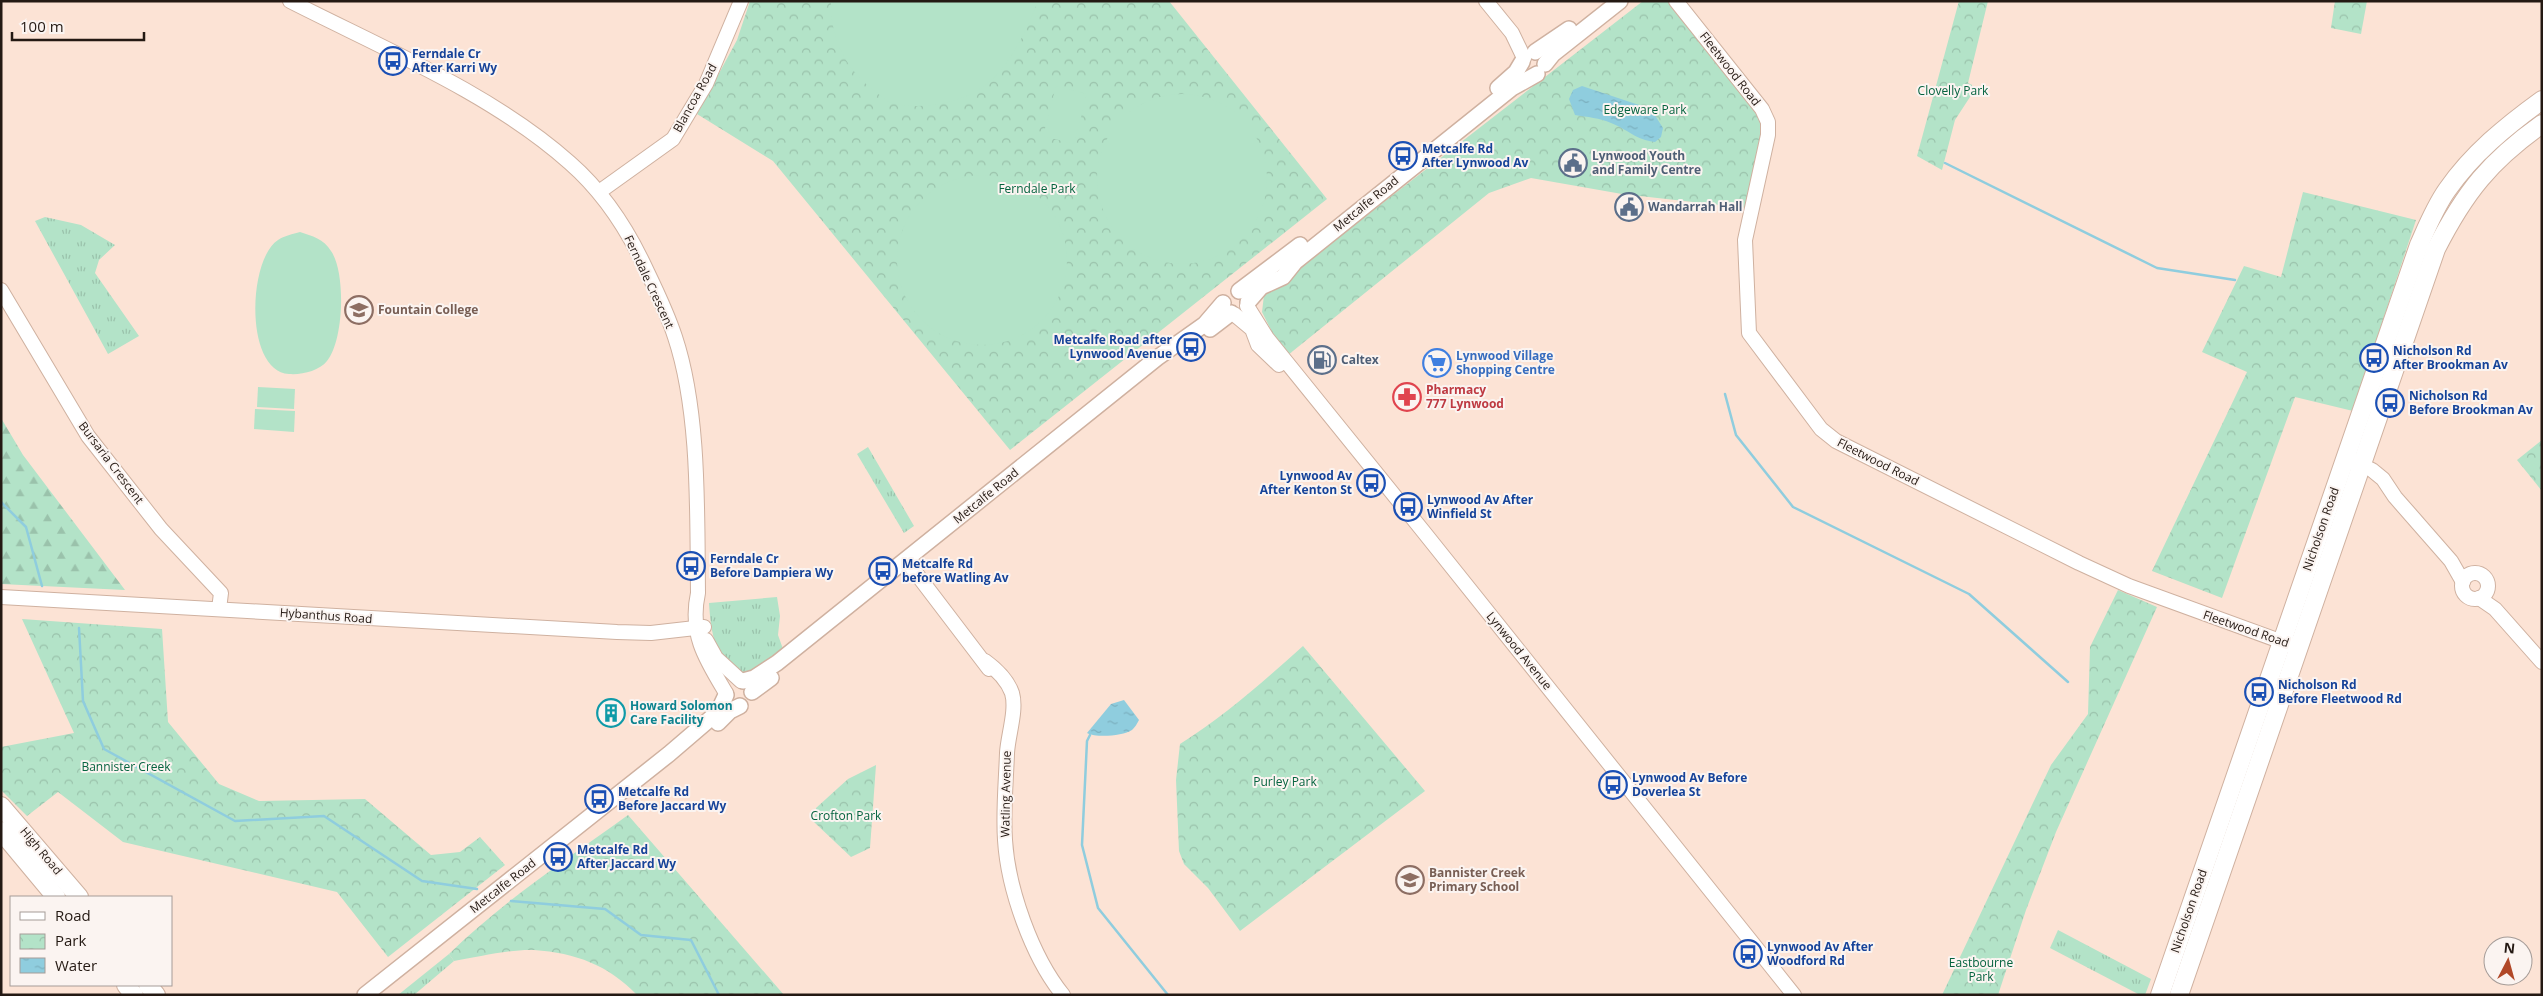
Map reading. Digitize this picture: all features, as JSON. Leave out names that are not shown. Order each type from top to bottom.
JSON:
[{"type":"main road","name":"Metcalfe Road","points":[[1459,124],[1507,80],[1529,56],[1562,34],[1604,1]]},
{"type":"main road","name":"Metcalfe Road","points":[[365,995],[669,754],[718,712],[732,683],[745,685],[778,663],[909,564],[1158,358],[1205,324],[1229,310],[1243,312],[1245,300],[1258,278],[1459,124],[1541,69],[1553,54],[1620,1]]},
{"type":"main road","points":[[1529,56],[1543,57],[1541,69]]},
{"type":"main road","name":"Nicholson Road","points":[[2160,995],[2419,245],[2440,201],[2470,162],[2487,144],[2542,100]]},
{"type":"main road","name":"Nicholson Road","points":[[2179,995],[2436,249],[2452,216],[2474,185],[2502,154],[2542,124]]},
{"type":"main road","name":"Metcalfe Road","points":[[1229,310],[1228,293],[1245,300]]},
{"type":"main road","name":"Metcalfe Road","points":[[380,995],[673,762],[730,711],[750,701],[745,685]]},
{"type":"main road","points":[[726,694],[732,705],[740,706]]},
{"type":"main road","name":"High Road","points":[[1,806],[78,896]]},
{"type":"main road","name":"High Road","points":[[1,831],[55,896]]},
{"type":"street","name":"Ferndale Crescent","points":[[290,1],[458,86],[485,102],[552,148],[577,169],[599,192],[638,252],[669,322],[680,357],[693,441],[701,632],[707,663],[726,694]]},
{"type":"street","name":"Blancoa Road","points":[[599,192],[673,139],[706,84],[741,1]]},
{"type":"street","points":[[1486,1],[1529,56]]},
{"type":"street","name":"Fleetwood Road","points":[[1676,1],[1762,109],[1768,122],[1768,135],[1744,240],[1749,333],[1821,429],[1836,441],[2080,563],[2174,604],[2299,648]]},
{"type":"street","name":"Bursaria Crescent","points":[[1,290],[88,436],[161,529],[203,576],[221,593],[212,609]]},
{"type":"street","name":"Lynwood Avenue","points":[[1245,300],[1267,338],[1794,995]]},
{"type":"street","name":"Lynwood Avenue","points":[[1229,310],[1252,329],[1258,345],[1283,368],[1332,434],[1424,545],[1785,995]]},
{"type":"street","points":[[2344,464],[2383,479],[2395,498],[2467,578]]},
{"type":"street","name":"Watling Avenue","points":[[909,564],[985,661],[1005,697],[1009,730],[1005,841],[1019,915],[1037,952],[1063,995]]},
{"type":"street","points":[[2467,578],[2483,576],[2487,583],[2483,594]]},
{"type":"street","points":[[2467,578],[2463,591],[2466,595],[2483,594]]},
{"type":"street","points":[[2483,594],[2542,662]]},
{"type":"street","name":"Hybanthus Road","points":[[1,597],[579,631],[651,633],[665,636],[701,632]]},
{"type":"street","name":"Ferndale Crescent","points":[[701,632],[716,658],[745,685]]},
{"type":"green space","name":"Ferndale Park","points":[[750,1],[1169,1],[1327,199],[1010,450],[773,161],[697,114],[737,40]]},
{"type":"green space","points":[[831,1],[1038,1],[1014,51],[998,74],[988,83],[968,96],[935,105],[913,106],[888,101],[865,83],[848,64],[833,28]]},
{"type":"green space","name":"Edgeware Park","points":[[1643,1],[1668,1],[1755,109],[1763,124],[1746,208],[1622,194],[1531,178],[1489,193],[1288,355],[1275,338],[1262,312],[1264,295]]},
{"type":"green space","name":"Clovelly Park","points":[[1959,1],[1988,1],[1968,83],[1972,85],[1970,97],[1955,120],[1942,170],[1917,156]]},
{"type":"green space","points":[[2335,1],[2367,1],[2361,34],[2331,28]]},
{"type":"green space","points":[[1056,86],[1087,94],[1074,144],[1043,136]]},
{"type":"green space","points":[[1190,94],[1215,100],[1236,113],[1248,125],[1264,154],[1267,179],[1266,196],[1261,212],[1248,233],[1236,245],[1207,261],[1174,264],[1149,258],[1128,245],[1116,233],[1100,204],[1097,171],[1103,146],[1116,125],[1128,113],[1157,97]]},
{"type":"green space","points":[[990,175],[1015,181],[1036,194],[1048,206],[1064,235],[1067,260],[1066,277],[1061,293],[1048,314],[1036,326],[1007,342],[974,345],[949,339],[928,326],[916,314],[900,285],[897,252],[903,227],[916,206],[928,194],[957,178]]},
{"type":"green space","points":[[2303,192],[2416,220],[2353,411],[2295,397],[2222,598],[2152,571],[2247,372],[2202,352],[2244,266],[2281,277]]},
{"type":"green space","points":[[45,217],[81,225],[115,245],[99,260],[95,273],[139,336],[108,354],[35,221]]},
{"type":"green space","points":[[300,232],[321,241],[331,251],[336,261],[341,290],[340,323],[333,351],[324,364],[310,372],[289,374],[274,368],[264,354],[258,335],[255,313],[256,290],[268,251],[278,240]]},
{"type":"green space","points":[[258,387],[295,389],[294,409],[257,407]]},
{"type":"green space","points":[[255,409],[295,411],[294,432],[254,429]]},
{"type":"green space","points":[[1,418],[23,455],[125,590],[1,584]]},
{"type":"green space","points":[[2542,440],[2542,491],[2517,460]]},
{"type":"green space","points":[[868,447],[914,526],[904,533],[857,454]]},
{"type":"green space","name":"Eastbourne Park","points":[[2118,590],[2157,607],[2056,832],[2026,910],[1998,995],[1942,995],[2051,765],[2088,714],[2090,647]]},
{"type":"green space","points":[[777,597],[780,616],[778,635],[783,649],[759,669],[744,675],[726,661],[720,653],[713,635],[709,603]]},
{"type":"green space","name":"Bannister Creek","points":[[22,619],[162,629],[168,722],[219,784],[259,801],[365,799],[431,855],[460,852],[480,837],[505,865],[388,957],[337,892],[123,842],[58,792],[27,816],[1,790],[1,747],[74,733]]},
{"type":"green space","name":"Purley Park","points":[[1303,646],[1425,791],[1240,931],[1208,888],[1184,864],[1179,851],[1176,780],[1180,744],[1228,710]]},
{"type":"green space","name":"Crofton Park","points":[[876,765],[870,848],[851,857],[814,822],[816,808],[848,779]]},
{"type":"green space","points":[[628,815],[784,995],[637,995],[615,976],[590,962],[564,954],[534,950],[515,951],[454,961],[449,954],[491,916]]},
{"type":"green space","points":[[2058,930],[2151,979],[2145,995],[2140,995],[2050,948]]},
{"type":"green space","points":[[449,954],[454,961],[414,995],[398,995]]},
{"type":"water","points":[[1582,86],[1651,109],[1663,128],[1661,137],[1655,142],[1648,141],[1607,121],[1575,115],[1569,99],[1573,90]]},
{"type":"water","points":[[1124,700],[1139,720],[1132,730],[1110,736],[1087,733],[1111,704]]},
{"type":"waterway","points":[[1945,163],[2157,268],[2235,280]]},
{"type":"waterway","points":[[1725,394],[1736,435],[1793,507],[1969,594],[2068,682]]},
{"type":"waterway","name":"Bannister Creek","points":[[1,502],[26,527],[42,586]]},
{"type":"waterway","name":"Bannister Creek","points":[[79,628],[83,701],[104,749],[235,821],[324,816],[422,881],[477,889]]},
{"type":"waterway","points":[[1090,735],[1087,741],[1082,845],[1098,908],[1168,995]]},
{"type":"waterway","name":"Bannister Creek","points":[[511,901],[605,909],[641,935],[691,940],[719,995]]},
{"type":"place","name":"Ferndale Cr After Karri Wy","points":[[393,61]]},
{"type":"place","name":"Metcalfe Rd After Lynwood Av","points":[[1403,156]]},
{"type":"place","name":"Lynwood Youth and Family Centre","points":[[1573,163]]},
{"type":"place","name":"Wandarrah Hall","points":[[1629,207]]},
{"type":"place","name":"Fountain College","points":[[359,310]]},
{"type":"place","name":"Metcalfe Road after Lynwood Avenue","points":[[1191,347]]},
{"type":"place","name":"Nicholson Rd After Brookman Av","points":[[2374,358]]},
{"type":"place","name":"Caltex","points":[[1322,360]]},
{"type":"place","name":"Lynwood Village Shopping Centre","points":[[1437,363]]},
{"type":"place","name":"Pharmacy 777 Lynwood","points":[[1407,397]]},
{"type":"place","name":"Nicholson Rd Before Brookman Av","points":[[2390,403]]},
{"type":"place","name":"Lynwood Av After Kenton St","points":[[1371,483]]},
{"type":"place","name":"Lynwood Av After Winfield St","points":[[1408,507]]},
{"type":"place","name":"Ferndale Cr Before Dampiera Wy","points":[[691,566]]},
{"type":"place","name":"Metcalfe Rd before Watling Av","points":[[883,571]]},
{"type":"place","name":"Nicholson Rd Before Fleetwood Rd","points":[[2259,692]]},
{"type":"place","name":"Howard Solomon Care Facility","points":[[611,713]]},
{"type":"place","name":"Lynwood Av Before Doverlea St","points":[[1613,785]]},
{"type":"place","name":"Metcalfe Rd Before Jaccard Wy","points":[[599,799]]},
{"type":"place","name":"Metcalfe Rd After Jaccard Wy","points":[[558,857]]},
{"type":"place","name":"Bannister Creek Primary School","points":[[1410,880]]},
{"type":"place","name":"Lynwood Av After Woodford Rd","points":[[1748,954]]}]
